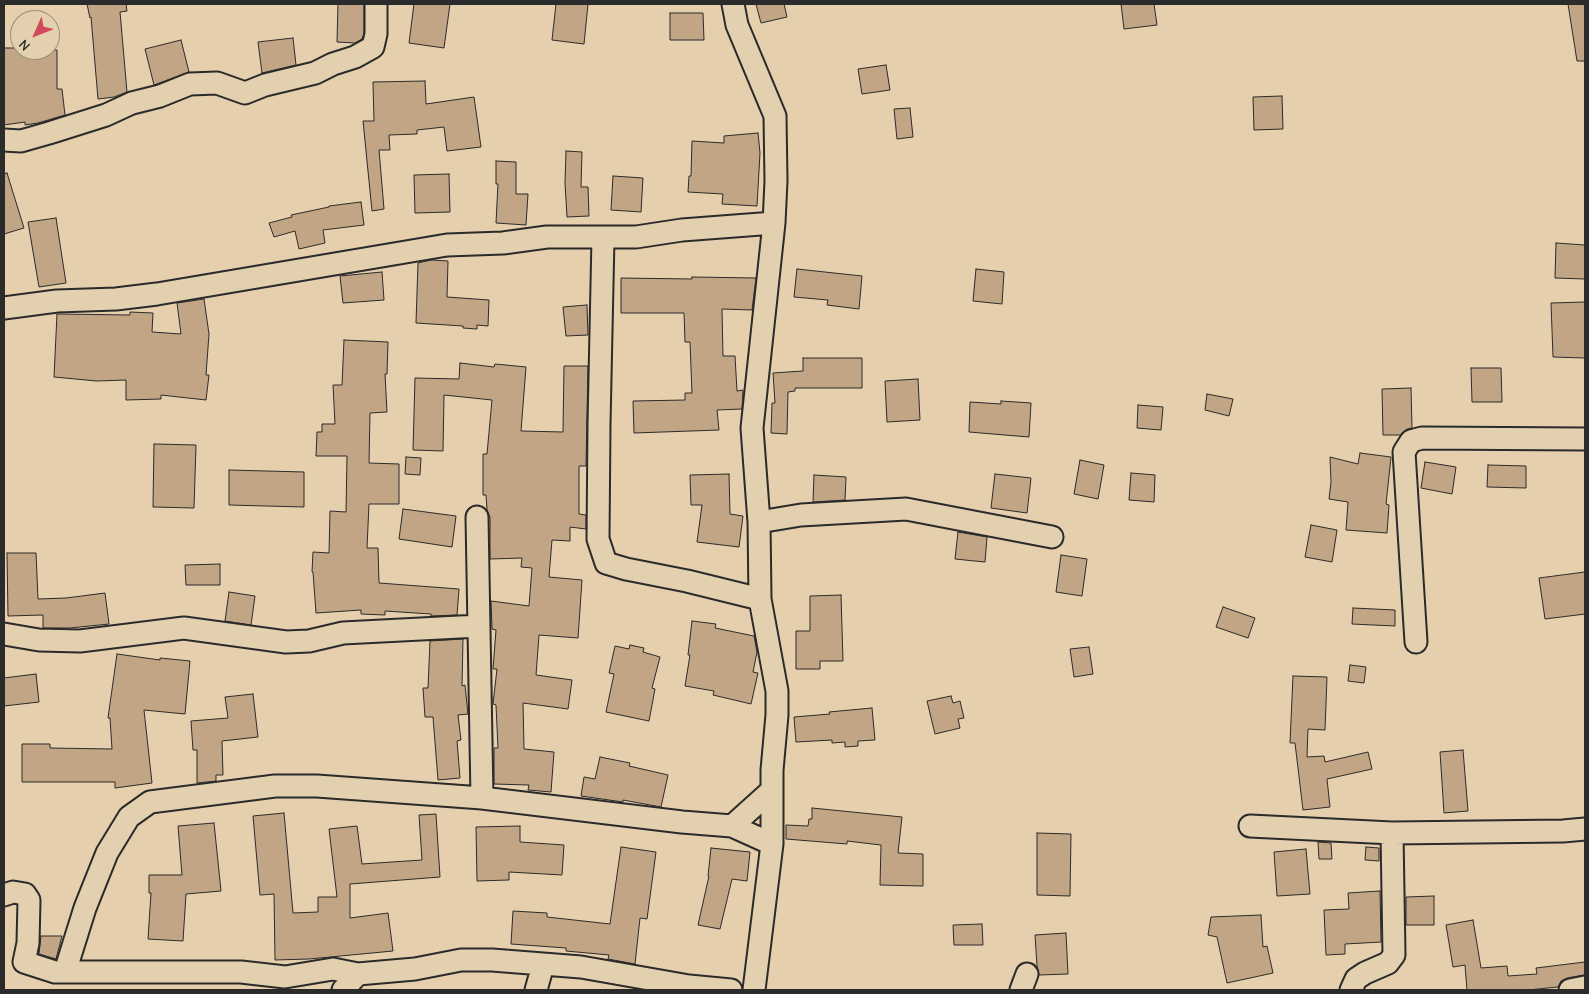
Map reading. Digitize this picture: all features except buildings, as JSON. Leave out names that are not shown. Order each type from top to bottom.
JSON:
[{"type":"street","points":[[4,140],[21,141],[49,133],[106,115],[132,103],[160,96],[190,84],[218,83],[246,93],[265,85],[314,73],[332,64],[355,57],[373,47],[376,34],[376,4]]},
{"type":"street","points":[[733,4],[737,26],[775,116],[776,181],[774,223],[752,428],[759,522],[760,599],[777,691],[772,790],[772,844],[754,990]]},
{"type":"street","points":[[4,308],[57,301],[116,299],[156,294],[446,245],[503,243],[547,238],[636,237],[682,230],[774,223]]},
{"type":"street","points":[[603,238],[598,539],[606,563],[760,599]]},
{"type":"street","points":[[1416,642],[1404,452],[1410,441],[1422,438],[1585,438]]},
{"type":"street","points":[[759,522],[801,515],[906,510],[1052,536]]},
{"type":"street","points":[[477,517],[482,798]]},
{"type":"street","points":[[4,634],[39,640],[80,641],[184,628],[286,642],[308,641],[343,633],[479,626]]},
{"type":"street","points":[[65,972],[85,908],[106,854],[129,817],[150,802],[275,786],[317,786],[482,798],[682,822],[732,826],[772,844]]},
{"type":"street","points":[[732,826],[772,790]]},
{"type":"street","points":[[1250,826],[1392,833],[1563,831],[1585,829]]},
{"type":"street","points":[[1351,990],[1356,979],[1388,963],[1394,955],[1392,833]]},
{"type":"street","points":[[4,895],[13,892],[25,894],[28,900],[28,943],[24,962],[55,972],[240,972],[285,977],[333,969],[358,974],[414,969],[461,960],[492,960],[581,967],[689,986],[731,990]]},
{"type":"street","points":[[536,990],[543,965]]},
{"type":"street","points":[[343,990],[358,974]]},
{"type":"street","points":[[1570,990],[1585,988]]}]
